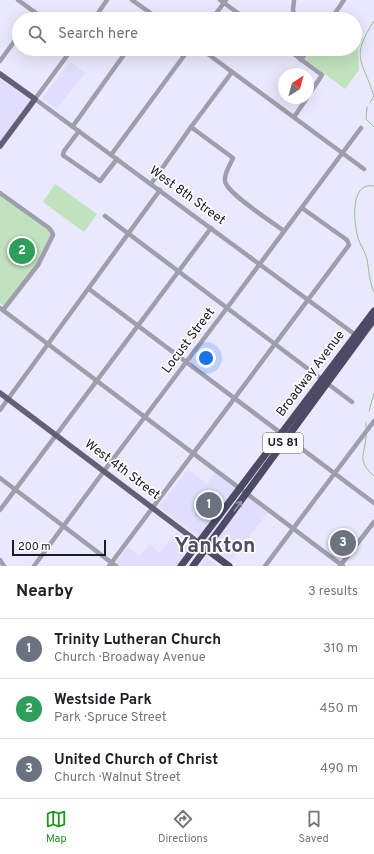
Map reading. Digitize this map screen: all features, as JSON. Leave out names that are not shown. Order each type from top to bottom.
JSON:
[{"type":"highway","name":"Broadway Avenue","points":[[181,566],[325,381],[358,337],[374,311]]},
{"type":"highway","name":"Broadway Avenue","points":[[358,337],[374,320]]},
{"type":"highway","name":"Broadway Avenue","points":[[193,566],[247,494],[284,435]]},
{"type":"highway","name":"West 4th Street","points":[[199,543],[230,566]]},
{"type":"main road","name":"West 8th Street","points":[[0,74],[35,99]]},
{"type":"main road","points":[[0,146],[35,99]]},
{"type":"main road","name":"West 4th Street","points":[[0,393],[199,543]]},
{"type":"street","points":[[18,0],[35,12]]},
{"type":"street","points":[[99,12],[108,0]]},
{"type":"street","points":[[132,0],[145,12]]},
{"type":"street","points":[[293,12],[294,0]]},
{"type":"street","points":[[336,12],[344,0]]},
{"type":"street","points":[[216,12],[223,1],[237,12]]},
{"type":"street","points":[[0,61],[12,45]]},
{"type":"street","points":[[35,99],[67,56]]},
{"type":"street","points":[[73,126],[123,56]]},
{"type":"street","points":[[111,155],[184,56]]},
{"type":"street","points":[[210,56],[364,170]]},
{"type":"street","points":[[296,56],[312,68]]},
{"type":"street","points":[[301,60],[304,56]]},
{"type":"street","points":[[314,69],[322,75],[314,87]]},
{"type":"street","points":[[151,184],[232,72]]},
{"type":"street","name":"West 8th Street","points":[[35,99],[358,337]]},
{"type":"street","points":[[294,117],[302,104]]},
{"type":"street","points":[[191,127],[233,158],[226,174],[225,182],[235,195],[284,231]]},
{"type":"street","name":"Locust Street","points":[[34,566],[361,128]]},
{"type":"street","points":[[79,131],[64,151],[63,155],[100,181],[116,159]]},
{"type":"street","points":[[0,410],[160,190]]},
{"type":"street","points":[[0,193],[49,228],[53,235],[38,265],[1,309],[342,566],[374,522]]},
{"type":"street","points":[[110,564],[349,245],[349,243],[302,208]]},
{"type":"street","points":[[105,216],[352,402]]},
{"type":"street","points":[[0,510],[211,228]]},
{"type":"street","points":[[89,288],[374,503]]},
{"type":"street","points":[[265,566],[373,423]]},
{"type":"street","points":[[0,478],[64,526],[110,564],[116,566]]},
{"type":"street","points":[[0,560],[4,566]]},
{"type":"shaded area","points":[[70,62],[85,73],[57,109],[42,98]]},
{"type":"shaded area","points":[[0,74],[35,99],[0,146]]},
{"type":"shaded area","points":[[188,469],[207,484],[215,473],[268,512],[231,561],[159,507]]},
{"type":"shaded area","points":[[176,532],[193,546],[178,566],[113,566],[128,547],[140,556],[149,544],[160,553]]},
{"type":"shaded area","points":[[206,557],[220,566],[199,566]]},
{"type":"green space","points":[[307,56],[358,56],[359,70],[345,89],[305,59]]},
{"type":"green space","points":[[55,184],[97,214],[84,232],[43,202]]},
{"type":"green space","points":[[0,193],[52,232],[38,265],[4,306],[0,303]]},
{"type":"waterway","points":[[362,43],[374,21]]},
{"type":"waterway","points":[[360,56],[362,66],[374,96],[370,103]]},
{"type":"waterway","points":[[367,107],[366,119],[374,127]]},
{"type":"waterway","points":[[374,186],[366,186],[360,190],[355,205],[355,223],[358,238],[367,259],[370,280],[374,292]]},
{"type":"waterway","points":[[369,411],[374,393]]},
{"type":"waterway","points":[[366,422],[366,429]]},
{"type":"waterway","points":[[366,434],[363,461],[368,470],[374,476]]},
{"type":"place","name":"Westside Park","points":[[22,251]]},
{"type":"place","name":"Trinity Lutheran Church","points":[[209,505]]},
{"type":"place","name":"United Church of Christ","points":[[343,543]]},
{"type":"district","name":"Yankton","points":[[215,546]]}]
